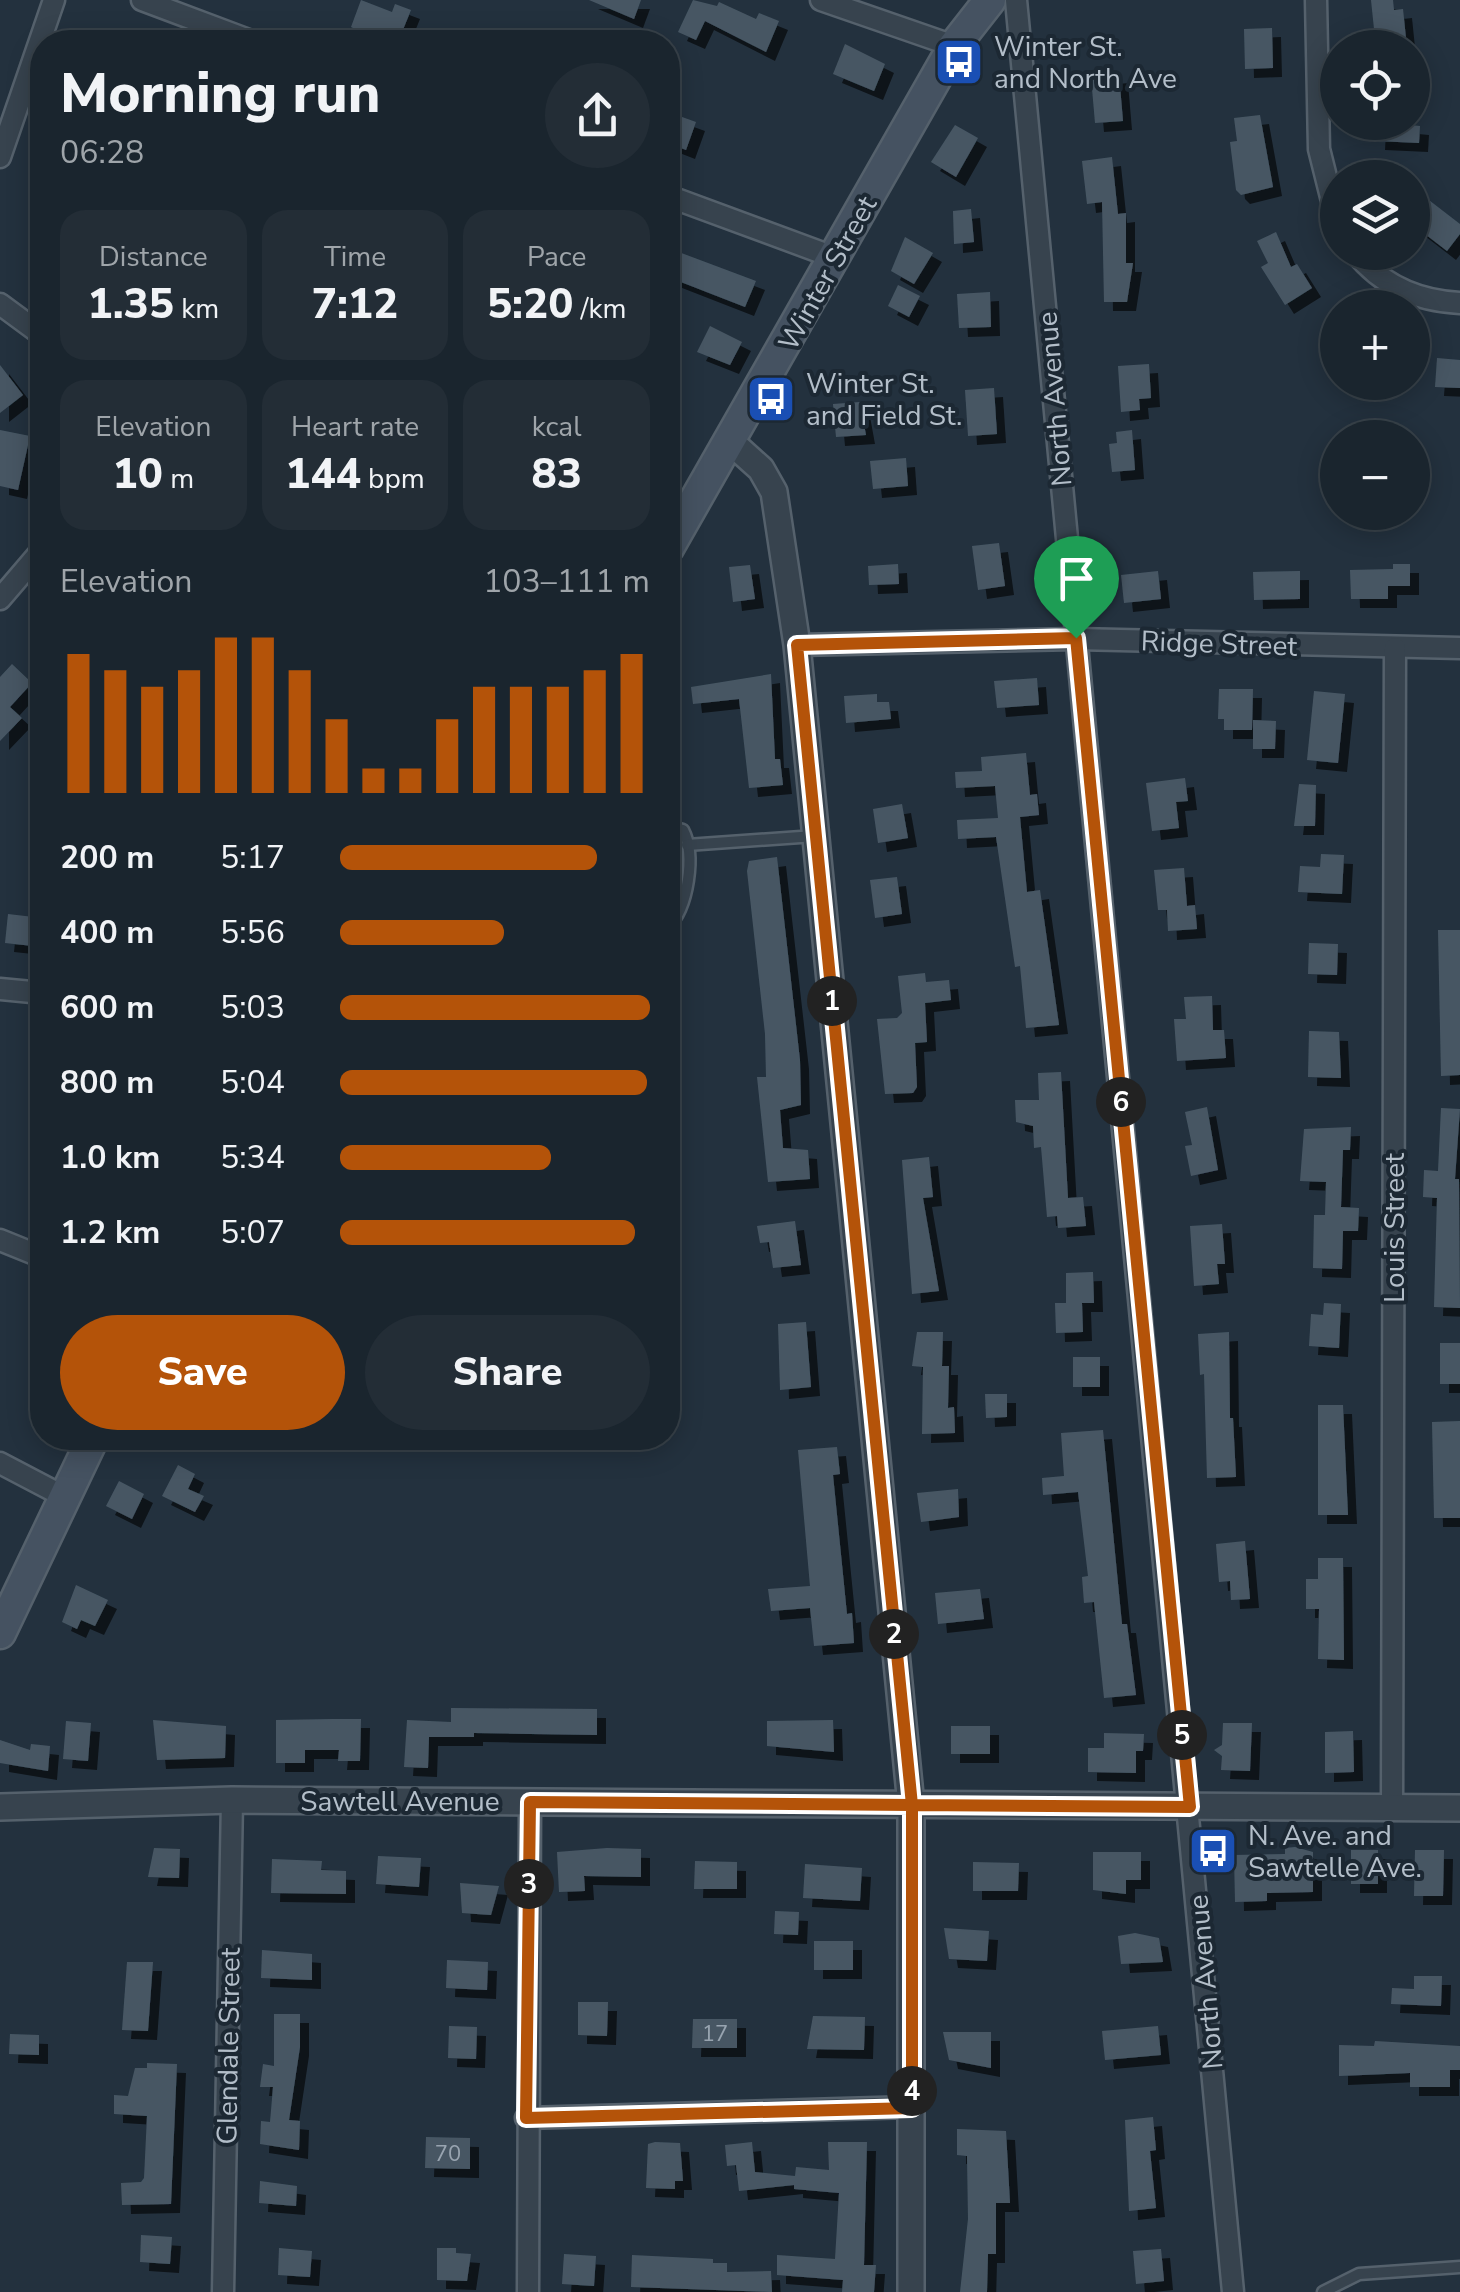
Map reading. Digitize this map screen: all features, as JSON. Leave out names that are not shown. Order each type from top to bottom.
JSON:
[{"type":"main road","name":"Winter Street","points":[[680,527],[954,46],[990,0]]},
{"type":"main road","points":[[0,1633],[87,1450]]},
{"type":"street","points":[[44,30],[54,0]]},
{"type":"street","points":[[142,0],[222,30]]},
{"type":"street","points":[[821,0],[954,46]]},
{"type":"street","name":"North Avenue","points":[[1016,0],[1233,2292]]},
{"type":"street","points":[[1316,0],[1320,160]]},
{"type":"street","points":[[0,157],[30,70]]},
{"type":"street","points":[[680,200],[836,258]]},
{"type":"street","points":[[1374,270],[1386,282],[1418,298],[1460,303]]},
{"type":"street","points":[[0,304],[30,326]]},
{"type":"street","points":[[730,442],[760,470],[774,492],[797,645],[912,1805],[911,2292]]},
{"type":"street","points":[[0,599],[30,564]]},
{"type":"street","name":"Ridge Street","points":[[797,645],[1076,638],[1460,648]]},
{"type":"street","name":"Louis Street","points":[[1392,1808],[1395,648]]},
{"type":"street","points":[[0,989],[30,992]]},
{"type":"street","points":[[0,1240],[30,1253]]},
{"type":"street","points":[[0,1462],[63,1496]]},
{"type":"street","name":"Sawtell Avenue","points":[[0,1807],[232,1800],[1460,1808]]},
{"type":"street","name":"Glendale Street","points":[[223,2292],[232,1800]]},
{"type":"street","points":[[528,2292],[530,1802]]},
{"type":"street","points":[[526,2118],[912,2108]]},
{"type":"lane","points":[[680,829],[688,846],[680,911]]},
{"type":"lane","points":[[688,846],[816,836]]},
{"type":"lane","points":[[1322,2292],[1358,2274],[1460,2267]]},
{"type":"building","points":[[361,0],[392,12],[395,4],[411,10],[403,30],[351,27]]},
{"type":"building","points":[[589,0],[641,0],[634,19]]},
{"type":"building","points":[[693,0],[717,6],[719,2],[756,19],[759,13],[779,21],[766,52],[705,21],[696,40],[679,30]]},
{"type":"building","points":[[1371,0],[1393,0],[1394,10],[1403,9],[1405,30],[1374,30]]},
{"type":"building","points":[[1272,28],[1273,68],[1245,69],[1244,29]]},
{"type":"building","points":[[845,44],[885,64],[874,91],[833,74]]},
{"type":"building","points":[[1119,74],[1123,121],[1095,123],[1091,77]]},
{"type":"building","points":[[1260,115],[1273,187],[1241,195],[1236,190],[1230,142],[1237,141],[1234,118]]},
{"type":"building","points":[[680,116],[696,122],[686,150],[680,148]]},
{"type":"building","points":[[955,125],[978,138],[956,177],[931,162]]},
{"type":"building","points":[[1376,140],[1419,140],[1419,143]]},
{"type":"building","points":[[1112,157],[1118,214],[1126,213],[1126,263],[1133,263],[1127,302],[1104,302],[1102,202],[1087,204],[1082,161]]},
{"type":"building","points":[[1430,201],[1460,224],[1460,234],[1447,251],[1430,238]]},
{"type":"building","points":[[971,209],[974,242],[954,244],[953,211]]},
{"type":"building","points":[[1276,232],[1291,267],[1297,264],[1312,288],[1285,305],[1261,267],[1268,263],[1257,241]]},
{"type":"building","points":[[905,237],[933,253],[914,284],[891,271]]},
{"type":"building","points":[[680,252],[756,281],[745,307],[680,282]]},
{"type":"building","points":[[898,285],[920,296],[909,317],[888,306]]},
{"type":"building","points":[[990,292],[991,327],[959,328],[957,294]]},
{"type":"building","points":[[710,326],[742,342],[730,365],[697,352]]},
{"type":"building","points":[[1437,358],[1460,360],[1460,388],[1435,387]]},
{"type":"building","points":[[1149,364],[1151,398],[1139,399],[1140,410],[1121,412],[1118,366]]},
{"type":"building","points":[[0,365],[23,395],[0,413]]},
{"type":"building","points":[[994,388],[997,434],[968,436],[965,390]]},
{"type":"building","points":[[860,402],[866,435],[836,437],[833,404]]},
{"type":"building","points":[[0,430],[30,436],[18,490],[0,486]]},
{"type":"building","points":[[1132,430],[1135,470],[1112,472],[1109,444],[1117,443],[1116,432]]},
{"type":"building","points":[[906,458],[908,486],[873,489],[870,461]]},
{"type":"building","points":[[999,543],[1005,586],[978,590],[972,546]]},
{"type":"building","points":[[898,564],[899,584],[869,585],[868,566]]},
{"type":"building","points":[[1393,564],[1410,564],[1410,586],[1388,586],[1388,599],[1351,599],[1350,570],[1393,569]]},
{"type":"building","points":[[750,565],[755,599],[733,602],[729,567]]},
{"type":"building","points":[[1158,571],[1161,599],[1124,603],[1121,575]]},
{"type":"building","points":[[1300,571],[1300,599],[1254,600],[1253,572]]},
{"type":"building","points":[[12,664],[30,685],[10,707],[22,718],[0,741],[0,677]]},
{"type":"building","points":[[771,674],[775,759],[780,759],[783,785],[749,788],[739,699],[693,704],[691,687]]},
{"type":"building","points":[[1037,678],[1039,705],[997,708],[994,681]]},
{"type":"building","points":[[1219,689],[1253,689],[1252,730],[1224,730],[1224,719],[1218,719]]},
{"type":"building","points":[[1314,691],[1345,694],[1338,763],[1307,760]]},
{"type":"building","points":[[877,694],[877,702],[889,702],[891,719],[846,723],[844,696]]},
{"type":"building","points":[[1253,720],[1276,721],[1275,749],[1253,749]]},
{"type":"building","points":[[1026,753],[1030,795],[1037,794],[1039,815],[1020,817],[1027,892],[1040,890],[1059,1025],[1026,1028],[1020,966],[1015,967],[996,837],[958,839],[957,820],[998,818],[995,786],[956,788],[955,772],[982,771],[981,757]]},
{"type":"building","points":[[1185,778],[1188,801],[1176,802],[1179,828],[1152,831],[1146,783]]},
{"type":"building","points":[[1299,784],[1316,785],[1315,826],[1294,826]]},
{"type":"building","points":[[902,804],[908,838],[878,843],[873,809]]},
{"type":"building","points":[[1321,854],[1344,855],[1342,894],[1298,892],[1300,866],[1320,867]]},
{"type":"building","points":[[777,857],[800,1060],[801,1105],[780,1110],[783,1148],[808,1150],[810,1179],[768,1182],[757,1077],[766,1077],[765,1034],[747,871],[749,861]]},
{"type":"building","points":[[1184,868],[1187,906],[1195,905],[1197,929],[1168,931],[1167,910],[1158,910],[1154,870]]},
{"type":"building","points":[[897,877],[902,914],[875,918],[870,880]]},
{"type":"building","points":[[8,914],[30,917],[30,946],[5,943]]},
{"type":"building","points":[[1438,930],[1460,930],[1460,1075],[1441,1076]]},
{"type":"building","points":[[1309,943],[1338,944],[1337,975],[1308,974]]},
{"type":"building","points":[[925,973],[926,982],[949,980],[951,1000],[925,1003],[927,1042],[915,1043],[917,1087],[913,1093],[885,1094],[877,1019],[897,1018],[902,1013],[898,976]]},
{"type":"building","points":[[1212,996],[1213,1030],[1224,1030],[1226,1058],[1177,1061],[1174,1019],[1186,1019],[1184,997]]},
{"type":"building","points":[[1309,1031],[1339,1032],[1341,1078],[1308,1077]]},
{"type":"building","points":[[1061,1072],[1068,1198],[1083,1197],[1086,1226],[1058,1228],[1057,1216],[1047,1217],[1041,1147],[1034,1148],[1033,1126],[1016,1122],[1015,1100],[1039,1100],[1038,1073]]},
{"type":"building","points":[[1207,1107],[1218,1170],[1191,1176],[1185,1146],[1192,1145],[1185,1112]]},
{"type":"building","points":[[1441,1108],[1460,1109],[1455,1179],[1459,1179],[1460,1308],[1434,1307],[1437,1198],[1423,1197],[1424,1170],[1438,1171]]},
{"type":"building","points":[[1351,1127],[1350,1150],[1343,1150],[1341,1207],[1359,1208],[1358,1231],[1343,1231],[1342,1269],[1313,1268],[1314,1215],[1325,1215],[1326,1182],[1300,1181],[1304,1129]]},
{"type":"building","points":[[929,1157],[933,1197],[923,1198],[939,1291],[912,1294],[902,1160]]},
{"type":"building","points":[[795,1221],[801,1265],[773,1268],[769,1242],[760,1243],[757,1226]]},
{"type":"building","points":[[1222,1224],[1225,1264],[1217,1264],[1219,1284],[1194,1286],[1190,1226]]},
{"type":"building","points":[[1093,1272],[1094,1303],[1082,1303],[1083,1332],[1056,1333],[1055,1303],[1066,1303],[1066,1273]]},
{"type":"building","points":[[1324,1303],[1341,1304],[1339,1348],[1309,1346],[1311,1314],[1323,1315]]},
{"type":"building","points":[[806,1322],[811,1387],[780,1390],[778,1324]]},
{"type":"building","points":[[917,1332],[943,1332],[942,1366],[949,1366],[948,1408],[954,1407],[955,1433],[922,1434],[923,1367],[912,1366]]},
{"type":"building","points":[[1229,1332],[1230,1418],[1236,1477],[1207,1478],[1204,1374],[1200,1375],[1198,1334]]},
{"type":"building","points":[[1440,1343],[1460,1343],[1460,1384],[1440,1384]]},
{"type":"building","points":[[1073,1357],[1100,1357],[1100,1387],[1073,1387]]},
{"type":"building","points":[[985,1394],[1007,1394],[1007,1417],[986,1418]]},
{"type":"building","points":[[1318,1405],[1343,1405],[1348,1515],[1318,1515]]},
{"type":"building","points":[[1460,1421],[1460,1518],[1434,1518],[1432,1422]]},
{"type":"building","points":[[1103,1430],[1122,1624],[1127,1624],[1136,1695],[1104,1698],[1094,1602],[1084,1603],[1082,1577],[1088,1576],[1078,1492],[1043,1495],[1042,1478],[1064,1476],[1061,1433]]},
{"type":"building","points":[[837,1447],[840,1474],[833,1475],[847,1614],[852,1613],[854,1643],[814,1646],[810,1608],[771,1611],[768,1589],[810,1586],[798,1450]]},
{"type":"building","points":[[178,1465],[195,1474],[188,1489],[204,1496],[195,1512],[162,1496]]},
{"type":"building","points":[[119,1481],[144,1494],[132,1519],[106,1506]]},
{"type":"building","points":[[958,1489],[959,1517],[921,1522],[917,1493]]},
{"type":"building","points":[[1245,1541],[1250,1599],[1231,1600],[1230,1581],[1219,1582],[1216,1544]]},
{"type":"building","points":[[1318,1558],[1343,1558],[1344,1660],[1318,1659],[1319,1609],[1306,1609],[1306,1579],[1318,1579]]},
{"type":"building","points":[[76,1585],[108,1600],[95,1626],[81,1620],[77,1629],[62,1622]]},
{"type":"building","points":[[980,1589],[984,1619],[938,1624],[935,1593]]},
{"type":"building","points":[[451,1708],[597,1709],[597,1735],[474,1733],[474,1737],[429,1737],[428,1768],[404,1767],[407,1720],[451,1722]]},
{"type":"building","points":[[361,1719],[360,1761],[338,1761],[339,1750],[305,1750],[305,1763],[276,1763],[276,1720]]},
{"type":"building","points":[[153,1720],[226,1726],[225,1758],[157,1760]]},
{"type":"building","points":[[833,1720],[834,1752],[767,1746],[767,1721]]},
{"type":"building","points":[[66,1721],[91,1723],[88,1761],[63,1759]]},
{"type":"building","points":[[1223,1723],[1252,1723],[1250,1771],[1221,1770],[1222,1756],[1214,1750],[1222,1745]]},
{"type":"building","points":[[951,1726],[990,1726],[990,1754],[951,1754]]},
{"type":"building","points":[[1353,1731],[1354,1772],[1325,1773],[1325,1732]]},
{"type":"building","points":[[1104,1733],[1144,1734],[1143,1751],[1136,1751],[1136,1773],[1088,1772],[1088,1748],[1104,1748]]},
{"type":"building","points":[[0,1740],[30,1750],[31,1744],[50,1746],[48,1771],[0,1763]]},
{"type":"building","points":[[154,1848],[180,1849],[179,1878],[148,1877]]},
{"type":"building","points":[[1285,1848],[1313,1852],[1313,1892],[1267,1893],[1267,1901],[1235,1902],[1234,1855],[1285,1854]]},
{"type":"building","points":[[641,1849],[641,1877],[584,1876],[585,1891],[559,1892],[557,1852]]},
{"type":"building","points":[[1351,1850],[1378,1850],[1378,1884],[1351,1884]]},
{"type":"building","points":[[1415,1850],[1444,1850],[1443,1896],[1414,1896]]},
{"type":"building","points":[[1093,1852],[1141,1852],[1141,1880],[1126,1880],[1126,1894],[1093,1890]]},
{"type":"building","points":[[378,1856],[421,1858],[419,1887],[376,1884]]},
{"type":"building","points":[[272,1859],[322,1861],[321,1870],[346,1871],[346,1894],[271,1893]]},
{"type":"building","points":[[695,1861],[737,1862],[737,1889],[694,1889]]},
{"type":"building","points":[[973,1862],[1019,1863],[1018,1891],[973,1891]]},
{"type":"building","points":[[805,1864],[862,1868],[860,1901],[803,1898]]},
{"type":"building","points":[[460,1883],[499,1886],[491,1915],[462,1913]]},
{"type":"building","points":[[775,1911],[799,1912],[798,1935],[774,1934]]},
{"type":"building","points":[[944,1928],[989,1931],[987,1961],[949,1959]]},
{"type":"building","points":[[1135,1933],[1159,1938],[1163,1962],[1121,1964],[1118,1936]]},
{"type":"building","points":[[814,1941],[853,1941],[853,1970],[814,1970]]},
{"type":"building","points":[[262,1950],[312,1954],[312,1980],[261,1978]]},
{"type":"building","points":[[447,1960],[488,1962],[487,1990],[446,1988]]},
{"type":"building","points":[[127,1962],[153,1962],[148,2031],[122,2030]]},
{"type":"building","points":[[1414,1976],[1442,1976],[1441,2006],[1391,2004],[1392,1988],[1414,1989]]},
{"type":"building","points":[[578,2002],[608,2002],[607,2036],[578,2035]]},
{"type":"building","points":[[274,2014],[300,2014],[300,2047],[289,2120],[300,2121],[299,2150],[260,2144],[261,2121],[270,2122],[273,2087],[260,2087],[263,2064],[274,2066]]},
{"type":"building","points":[[813,2016],[865,2017],[864,2050],[807,2049]]},
{"type":"building","points":[[693,2019],[737,2019],[737,2048],[692,2048]]},
{"type":"building","points":[[449,2026],[477,2027],[476,2059],[448,2058]]},
{"type":"building","points":[[1158,2026],[1161,2055],[1105,2060],[1102,2031]]},
{"type":"building","points":[[943,2032],[991,2032],[991,2068],[949,2060]]},
{"type":"building","points":[[10,2034],[39,2035],[39,2055],[9,2054]]},
{"type":"building","points":[[1375,2041],[1460,2046],[1460,2070],[1450,2070],[1450,2087],[1410,2087],[1410,2073],[1339,2076],[1339,2045],[1374,2046]]},
{"type":"building","points":[[147,2063],[177,2064],[171,2204],[122,2205],[121,2183],[141,2182],[144,2178],[147,2116],[114,2114],[114,2095],[128,2096],[135,2068],[147,2068]]},
{"type":"building","points":[[1153,2117],[1156,2150],[1150,2151],[1156,2208],[1129,2211],[1125,2120]]},
{"type":"building","points":[[957,2129],[1006,2131],[1010,2203],[996,2203],[996,2254],[988,2254],[987,2292],[960,2292],[968,2219],[967,2156],[957,2155]]},
{"type":"building","points":[[426,2137],[470,2138],[470,2169],[425,2168]]},
{"type":"building","points":[[752,2142],[755,2172],[795,2176],[796,2167],[829,2170],[828,2142],[867,2142],[864,2265],[876,2265],[874,2292],[842,2292],[843,2280],[777,2275],[777,2255],[835,2259],[839,2193],[794,2189],[794,2185],[739,2191],[736,2165],[727,2166],[725,2145]]},
{"type":"building","points":[[680,2143],[683,2181],[675,2181],[675,2189],[646,2188],[648,2144]]},
{"type":"building","points":[[260,2181],[297,2186],[296,2206],[259,2203]]},
{"type":"building","points":[[141,2235],[172,2237],[170,2264],[140,2262]]},
{"type":"building","points":[[279,2248],[312,2251],[310,2277],[278,2275]]},
{"type":"building","points":[[437,2248],[456,2248],[456,2253],[471,2254],[467,2281],[437,2280]]},
{"type":"building","points":[[1161,2249],[1164,2281],[1136,2284],[1133,2251]]},
{"type":"building","points":[[564,2254],[596,2256],[594,2286],[562,2284]]},
{"type":"building","points":[[632,2255],[713,2259],[713,2263],[727,2263],[727,2272],[771,2271],[772,2292],[631,2287]]},
{"type":"place","name":"Winter St. and North Ave","points":[[959,62]]},
{"type":"place","name":"Winter St. and Field St.","points":[[771,399]]},
{"type":"place","name":"N. Ave. and Sawtelle Ave.","points":[[1213,1851]]},
{"type":"route","points":[[1076,638],[797,645],[912,1805],[530,1802],[526,2118],[912,2108],[912,1805],[1190,1807],[1076,638]]}]
